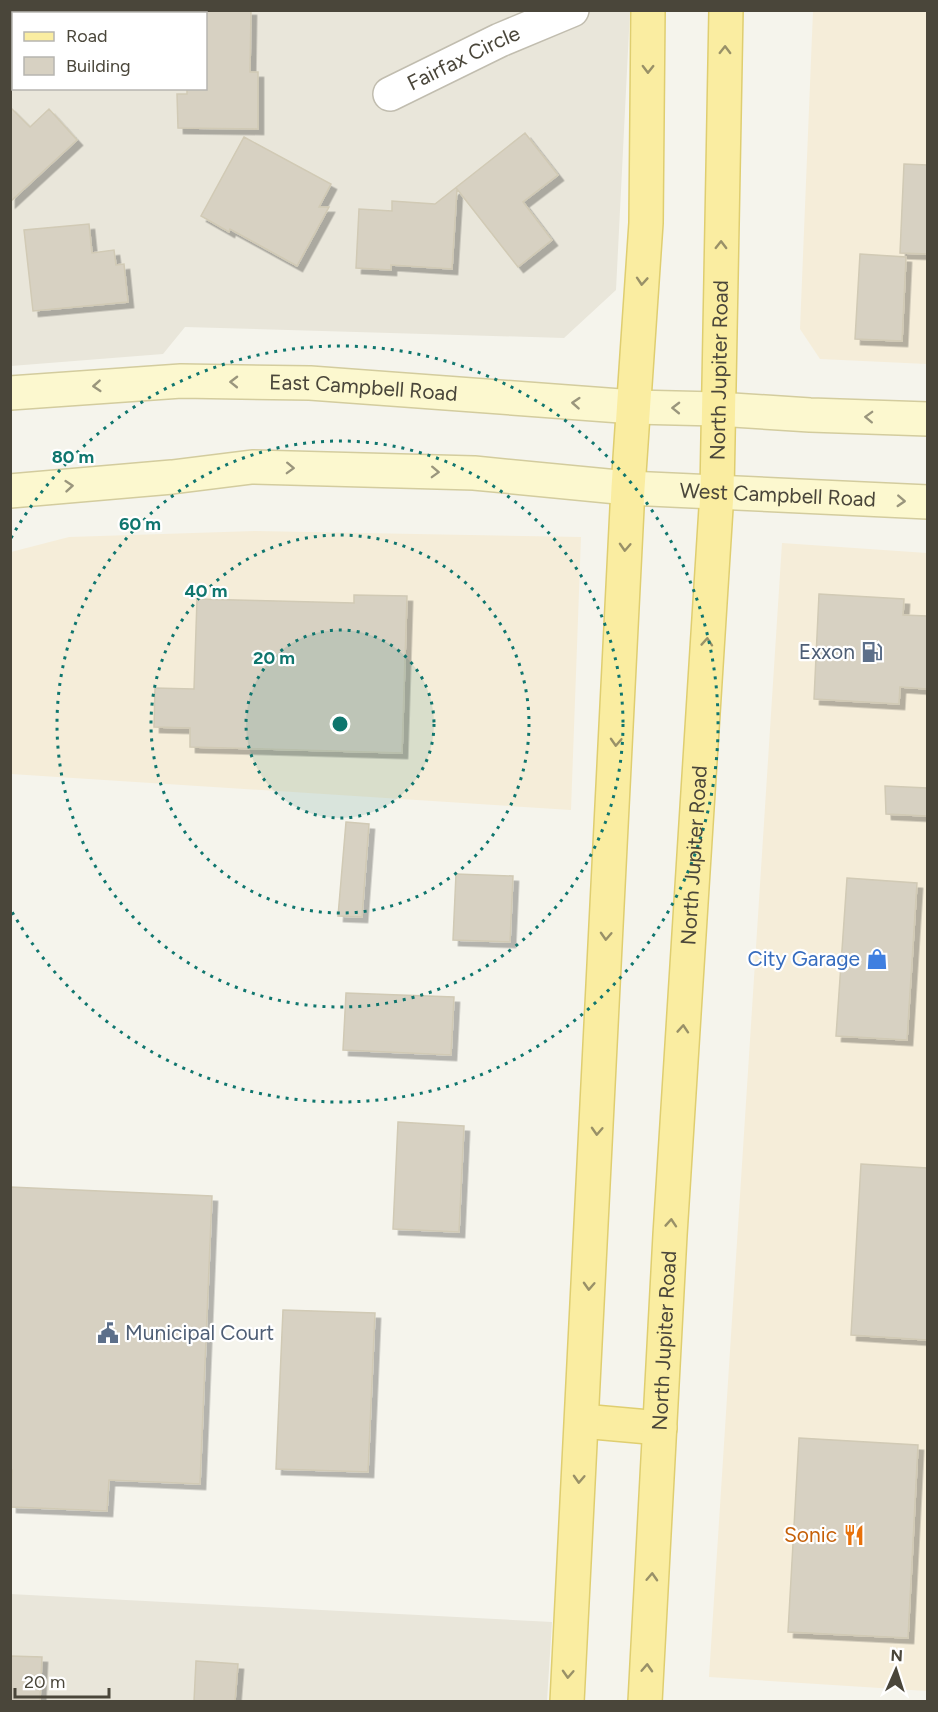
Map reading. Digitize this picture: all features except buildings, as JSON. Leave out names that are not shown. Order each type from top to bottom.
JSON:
[{"type":"main road","points":[[567,1701],[628,488],[646,223],[648,10]]},
{"type":"main road","name":"North Jupiter Road","points":[[645,1701],[717,492],[726,10]]},
{"type":"main road","name":"East Campbell Road","points":[[10,393],[181,381],[310,383],[634,407],[717,409]]},
{"type":"main road","points":[[717,409],[927,419]]},
{"type":"main road","points":[[10,491],[172,477],[252,466],[474,473],[628,488]]},
{"type":"main road","name":"West Campbell Road","points":[[628,488],[927,502]]},
{"type":"main road","points":[[582,1421],[660,1428]]},
{"type":"street","name":"Fairfax Circle","points":[[390,94],[500,40],[572,10]]},
{"type":"shaded area","points":[[11,11],[630,11],[616,290],[564,338],[185,327],[163,354],[11,366]]},
{"type":"shaded area","points":[[813,11],[927,11],[927,364],[820,359],[800,329]]},
{"type":"shaded area","points":[[255,531],[581,537],[571,810],[11,774],[11,552],[69,537]]},
{"type":"shaded area","points":[[782,543],[927,553],[927,1691],[709,1677]]},
{"type":"shaded area","points":[[10,1594],[552,1622],[547,1701],[11,1701]]},
{"type":"place","name":"Exxon","points":[[872,652]]},
{"type":"place","name":"City Garage","points":[[877,959]]},
{"type":"place","name":"Municipal Court","points":[[108,1333]]},
{"type":"place","name":"Sonic","points":[[854,1535]]}]
